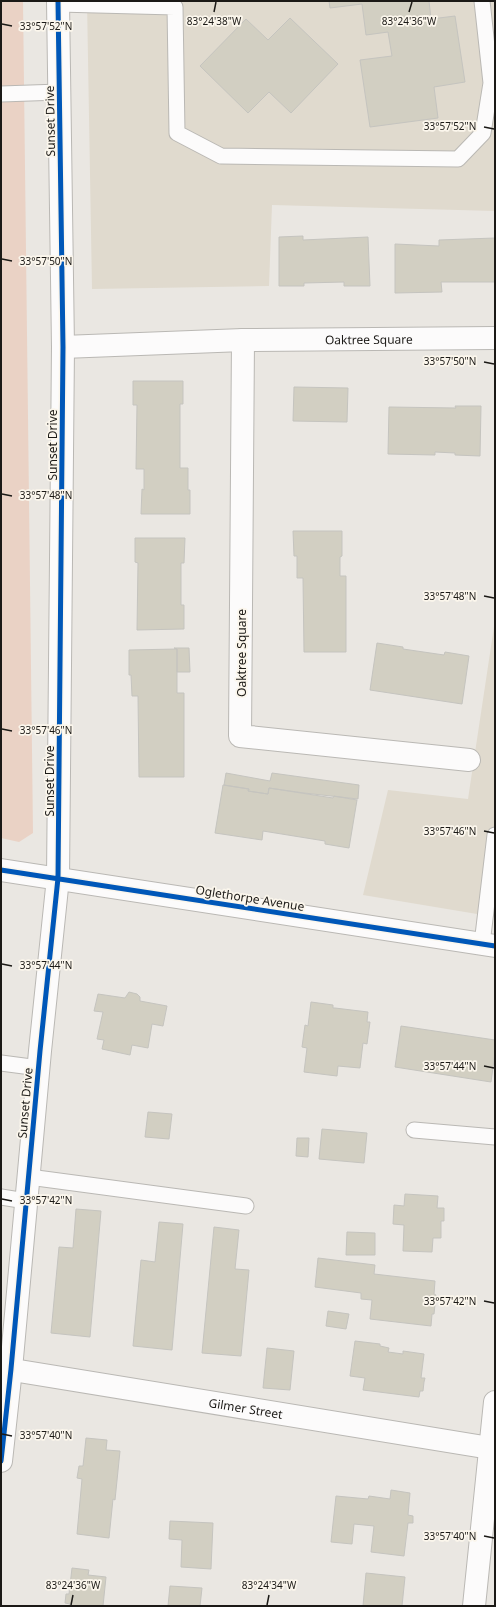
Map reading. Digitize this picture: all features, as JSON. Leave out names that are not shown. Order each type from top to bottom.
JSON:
[{"type":"street","name":"Sunset Drive","points":[[1,1461],[6,1368],[29,1177],[58,878],[63,347],[58,3]]},
{"type":"street","name":"Oaktree Square","points":[[63,347],[243,340],[495,338]]},
{"type":"street","name":"Oaktree Square","points":[[243,340],[240,736],[469,760]]},
{"type":"street","name":"Oglethorpe Avenue","points":[[1,870],[488,945]]},
{"type":"street","name":"Gilmer Street","points":[[6,1368],[490,1448]]},
{"type":"street","points":[[474,1606],[495,1402]]},
{"type":"lane","points":[[58,3],[175,4],[176,133],[221,156],[458,159],[483,133],[491,83],[482,1]]},
{"type":"lane","points":[[1,94],[60,92]]},
{"type":"lane","points":[[488,945],[495,835]]},
{"type":"lane","points":[[1,1063],[39,1068]]},
{"type":"lane","points":[[414,1130],[495,1137]]},
{"type":"lane","points":[[29,1177],[246,1206]]},
{"type":"lane","points":[[1,1197],[26,1201]]},
{"type":"shaded area","points":[[1,1],[23,1],[33,833],[19,842],[1,838]]},
{"type":"shaded area","points":[[87,1],[495,1],[495,211],[272,205],[269,286],[92,289]]},
{"type":"shaded area","points":[[495,620],[495,917],[363,895],[388,790],[468,799]]},
{"type":"building","points":[[329,1],[429,1],[431,19],[455,16],[465,82],[434,87],[438,118],[370,127],[360,60],[392,56],[388,32],[366,35],[362,4],[330,8]]},
{"type":"building","points":[[290,18],[338,64],[291,113],[269,92],[248,113],[200,66],[246,19],[268,40]]},
{"type":"building","points":[[303,236],[303,240],[368,237],[370,286],[344,286],[344,282],[304,283],[304,286],[279,286],[279,237]]},
{"type":"building","points":[[495,238],[495,282],[441,282],[442,292],[395,293],[395,244],[439,246],[439,240]]},
{"type":"building","points":[[133,381],[183,381],[183,404],[180,404],[180,468],[188,468],[190,514],[141,514],[142,489],[144,490],[144,469],[136,469],[137,405],[133,405]]},
{"type":"building","points":[[294,387],[348,388],[347,422],[293,421]]},
{"type":"building","points":[[455,406],[481,406],[480,456],[455,455],[455,453],[435,452],[435,455],[388,454],[389,407],[456,408]]},
{"type":"building","points":[[293,531],[342,531],[340,576],[346,576],[346,652],[304,652],[303,578],[297,578],[297,556],[294,556]]},
{"type":"building","points":[[135,538],[185,538],[184,563],[181,563],[181,605],[184,605],[184,629],[137,630],[138,563],[135,562]]},
{"type":"building","points":[[377,643],[403,647],[403,649],[444,655],[445,652],[469,656],[462,704],[370,690]]},
{"type":"building","points":[[174,648],[189,648],[190,672],[177,672],[177,649]]},
{"type":"building","points":[[177,649],[177,693],[184,693],[184,777],[139,777],[138,696],[132,696],[131,675],[129,675],[129,650]]},
{"type":"building","points":[[226,773],[270,781],[272,773],[359,785],[358,799],[269,788],[268,794],[248,791],[249,789],[224,785]]},
{"type":"building","points":[[223,785],[268,794],[269,788],[333,798],[334,796],[357,800],[349,848],[325,844],[325,841],[263,831],[262,840],[215,833]]},
{"type":"building","points":[[129,992],[137,994],[140,997],[140,1001],[167,1006],[163,1026],[152,1024],[148,1048],[132,1045],[130,1055],[102,1049],[104,1040],[97,1039],[103,1012],[94,1011],[98,994],[125,998]]},
{"type":"building","points":[[311,1002],[333,1005],[333,1008],[368,1012],[367,1022],[370,1022],[367,1044],[363,1043],[360,1068],[338,1066],[337,1076],[304,1072],[307,1048],[302,1047],[305,1025],[308,1026]]},
{"type":"building","points":[[401,1026],[495,1040],[495,1053],[491,1082],[395,1067]]},
{"type":"building","points":[[148,1112],[172,1114],[169,1139],[145,1137]]},
{"type":"building","points":[[322,1129],[367,1133],[364,1163],[319,1159]]},
{"type":"building","points":[[297,1138],[309,1138],[308,1157],[296,1156]]},
{"type":"building","points":[[405,1194],[438,1196],[437,1208],[444,1208],[444,1221],[441,1221],[441,1238],[433,1238],[432,1252],[403,1251],[404,1225],[393,1224],[394,1205],[404,1206]]},
{"type":"building","points":[[76,1209],[101,1211],[90,1337],[51,1333],[59,1247],[73,1248]]},
{"type":"building","points":[[159,1222],[183,1224],[172,1350],[133,1346],[141,1260],[155,1262]]},
{"type":"building","points":[[214,1227],[239,1230],[235,1269],[249,1270],[241,1356],[202,1353]]},
{"type":"building","points":[[347,1232],[375,1233],[375,1255],[346,1255]]},
{"type":"building","points":[[318,1258],[375,1265],[374,1274],[435,1281],[434,1294],[436,1295],[431,1326],[370,1319],[372,1300],[361,1299],[361,1293],[315,1287]]},
{"type":"building","points":[[328,1311],[349,1314],[346,1329],[326,1326]]},
{"type":"building","points":[[355,1341],[380,1344],[380,1346],[389,1348],[388,1352],[403,1354],[403,1351],[424,1354],[421,1378],[425,1378],[423,1391],[420,1391],[419,1397],[363,1390],[365,1378],[350,1376]]},
{"type":"building","points":[[267,1348],[294,1351],[290,1390],[263,1388]]},
{"type":"building","points":[[86,1438],[107,1440],[106,1450],[120,1451],[109,1538],[77,1534],[82,1479],[77,1478],[79,1466],[83,1466]]},
{"type":"building","points":[[391,1490],[410,1493],[408,1515],[413,1516],[413,1523],[408,1523],[404,1556],[371,1552],[374,1526],[354,1524],[352,1544],[331,1542],[336,1496],[368,1499],[369,1496],[390,1499]]},
{"type":"building","points":[[170,1521],[213,1523],[211,1569],[181,1567],[182,1540],[169,1539]]},
{"type":"building","points":[[72,1568],[89,1570],[88,1575],[106,1577],[103,1606],[70,1606],[70,1604],[65,1603],[66,1594],[69,1594]]},
{"type":"building","points":[[366,1573],[405,1577],[402,1606],[363,1606]]},
{"type":"building","points":[[170,1586],[202,1588],[200,1606],[168,1606]]},
{"type":"cycle path","points":[[1,1461],[58,878],[63,347],[58,1]]},
{"type":"cycle path","points":[[1,870],[495,946]]}]
